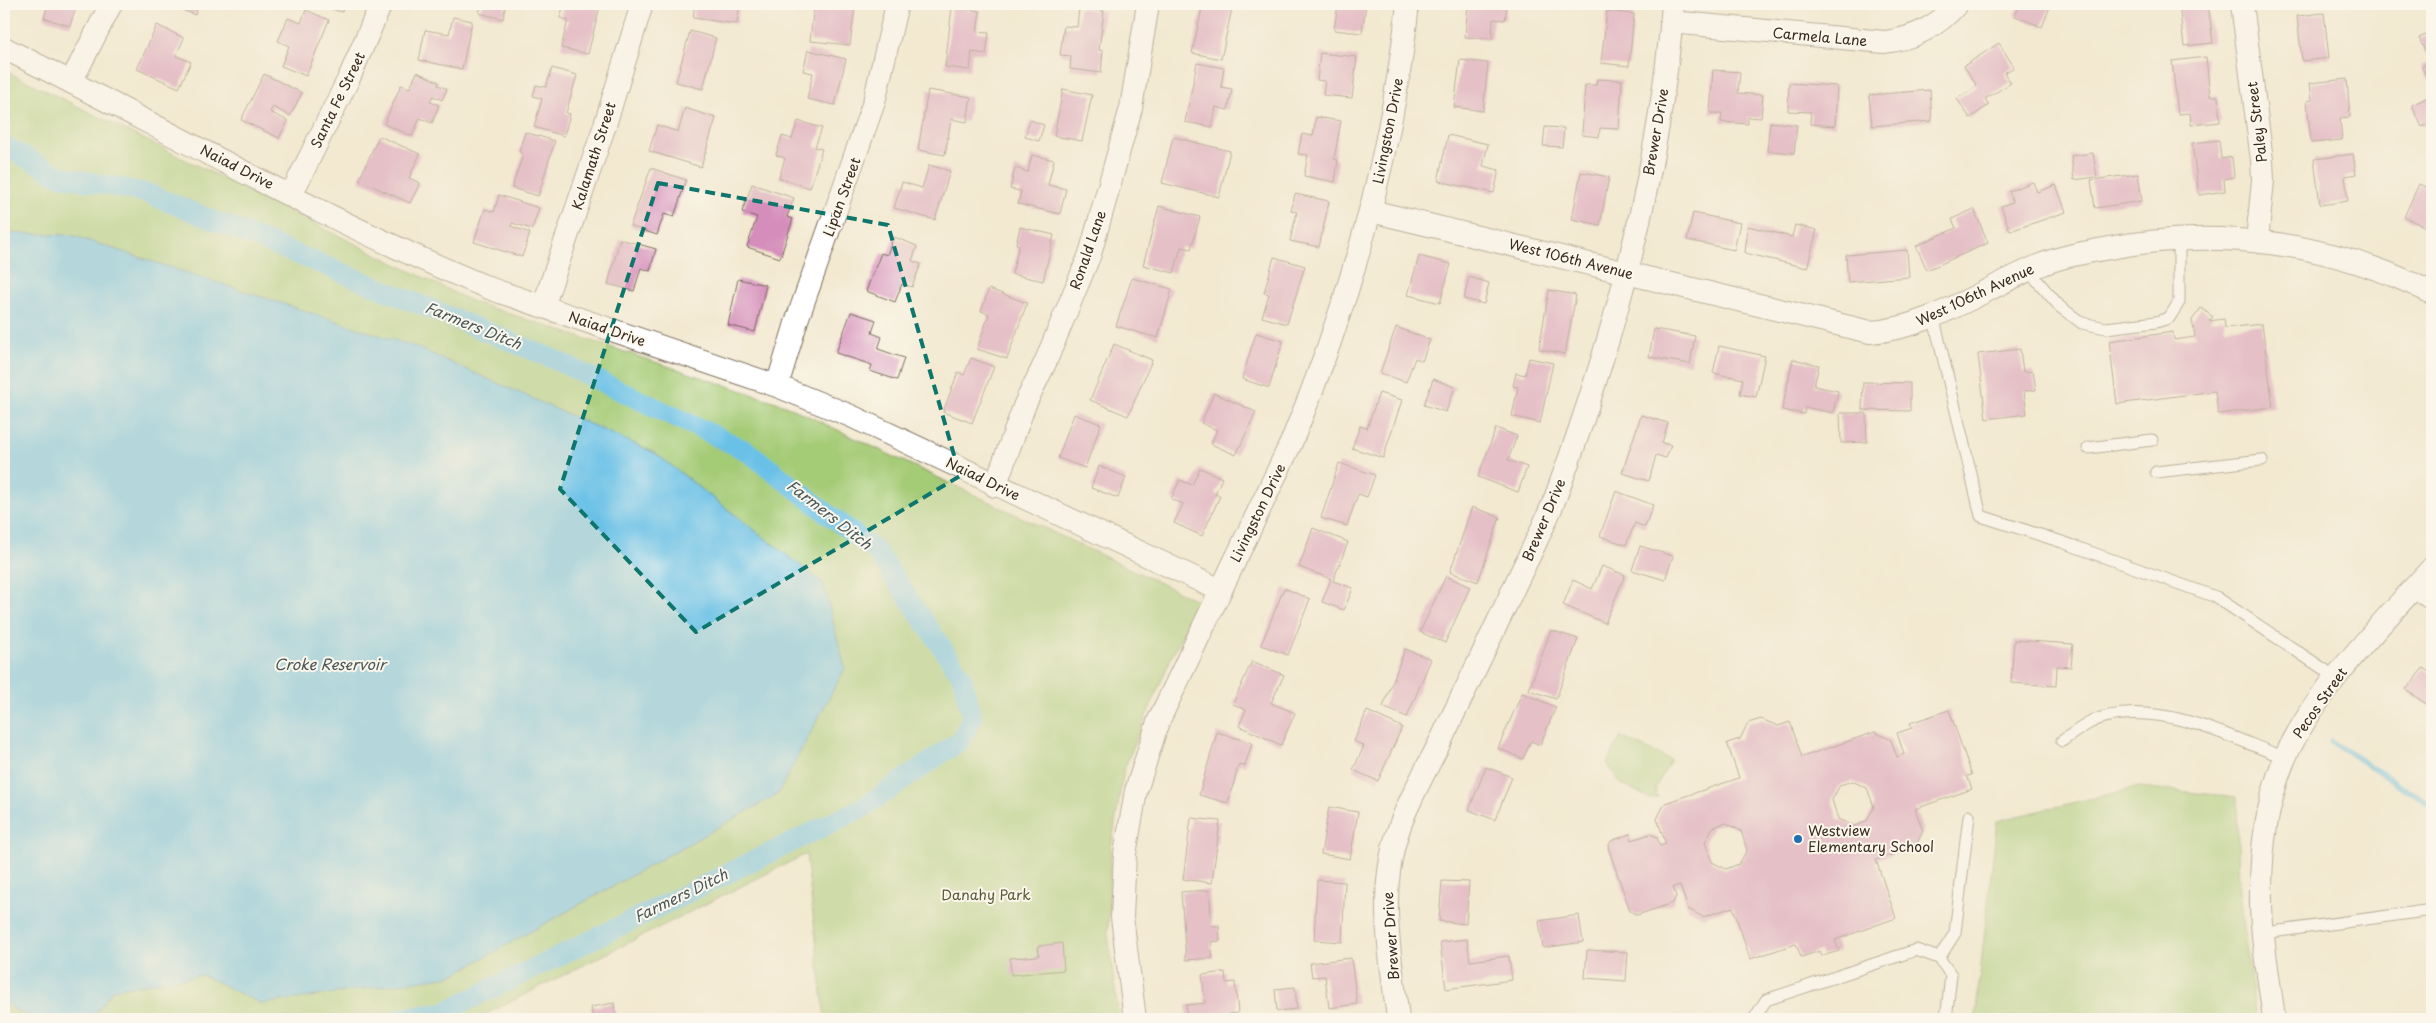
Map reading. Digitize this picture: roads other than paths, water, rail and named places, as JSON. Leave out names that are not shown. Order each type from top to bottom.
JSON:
[{"type":"street","points":[[71,82],[111,4]]},
{"type":"street","name":"Santa Fe Street","points":[[291,195],[349,78],[381,4]]},
{"type":"street","name":"Kalamath Street","points":[[543,307],[605,125],[642,4]]},
{"type":"street","name":"Lipan Street","points":[[777,386],[797,320],[874,102],[897,4]]},
{"type":"street","name":"Ronald Lane","points":[[996,486],[1025,404],[1045,363],[1090,254],[1131,108],[1148,4]]},
{"type":"street","name":"Livingston Drive","points":[[1135,1019],[1122,918],[1124,862],[1129,826],[1146,755],[1158,722],[1251,528],[1310,399],[1352,279],[1371,211],[1403,50],[1408,4]]},
{"type":"street","name":"Carmela Lane","points":[[1672,13],[1884,42],[1911,38],[1932,28],[1957,4]]},
{"type":"street","name":"Paley Street","points":[[2242,4],[2262,160],[2263,180],[2257,241]]},
{"type":"street","name":"Brewer Drive","points":[[1398,1019],[1386,895],[1391,856],[1398,833],[1556,495],[1604,353],[1628,273],[1649,175],[1667,68],[1672,13]]},
{"type":"street","name":"Naiad Drive","points":[[4,48],[291,195],[385,242],[455,274],[543,307],[777,386],[886,432],[996,486],[1220,590]]},
{"type":"street","name":"West 106th Avenue","points":[[1371,211],[1870,332],[1888,331],[1933,316],[2028,270],[2068,256],[2123,245],[2179,238],[2257,241],[2317,250],[2364,264],[2432,292]]},
{"type":"street","name":"Pecos Street","points":[[2274,1019],[2261,894],[2265,830],[2280,772],[2304,723],[2337,678],[2424,593],[2432,568]]},
{"type":"lane","points":[[2028,270],[2060,307],[2082,323],[2106,328],[2156,322],[2169,318],[2179,302],[2179,238]]},
{"type":"lane","points":[[1933,316],[1981,516],[2062,542],[2216,597],[2337,678]]},
{"type":"lane","points":[[2088,448],[2152,440]]},
{"type":"lane","points":[[2156,472],[2262,460]]},
{"type":"lane","points":[[2062,741],[2086,724],[2108,716],[2135,713],[2164,716],[2196,725],[2286,758]]},
{"type":"lane","points":[[1939,958],[1955,933],[1969,816]]},
{"type":"lane","points":[[2265,933],[2432,910]]},
{"type":"lane","points":[[1754,1019],[1766,1000],[1916,950],[1939,958],[1951,975],[1946,1019]]},
{"type":"water","name":"Croke Reservoir","points":[[4,233],[71,235],[416,347],[655,453],[823,583],[845,668],[778,794],[451,976],[262,1004],[202,975],[113,989],[92,1019],[43,1018],[31,1016],[11,1007],[4,999]]},
{"type":"waterway","name":"Farmers Ditch","points":[[4,146],[60,176],[146,193],[551,358],[747,451],[877,552],[962,677],[972,718],[960,741],[864,807],[444,1012],[399,1019]]},
{"type":"waterway","points":[[2331,741],[2432,806]]},
{"type":"place","name":"Westview Elementary School","points":[[1798,839]]},
{"type":"park label","name":"Danahy Park","points":[[986,895]]}]
